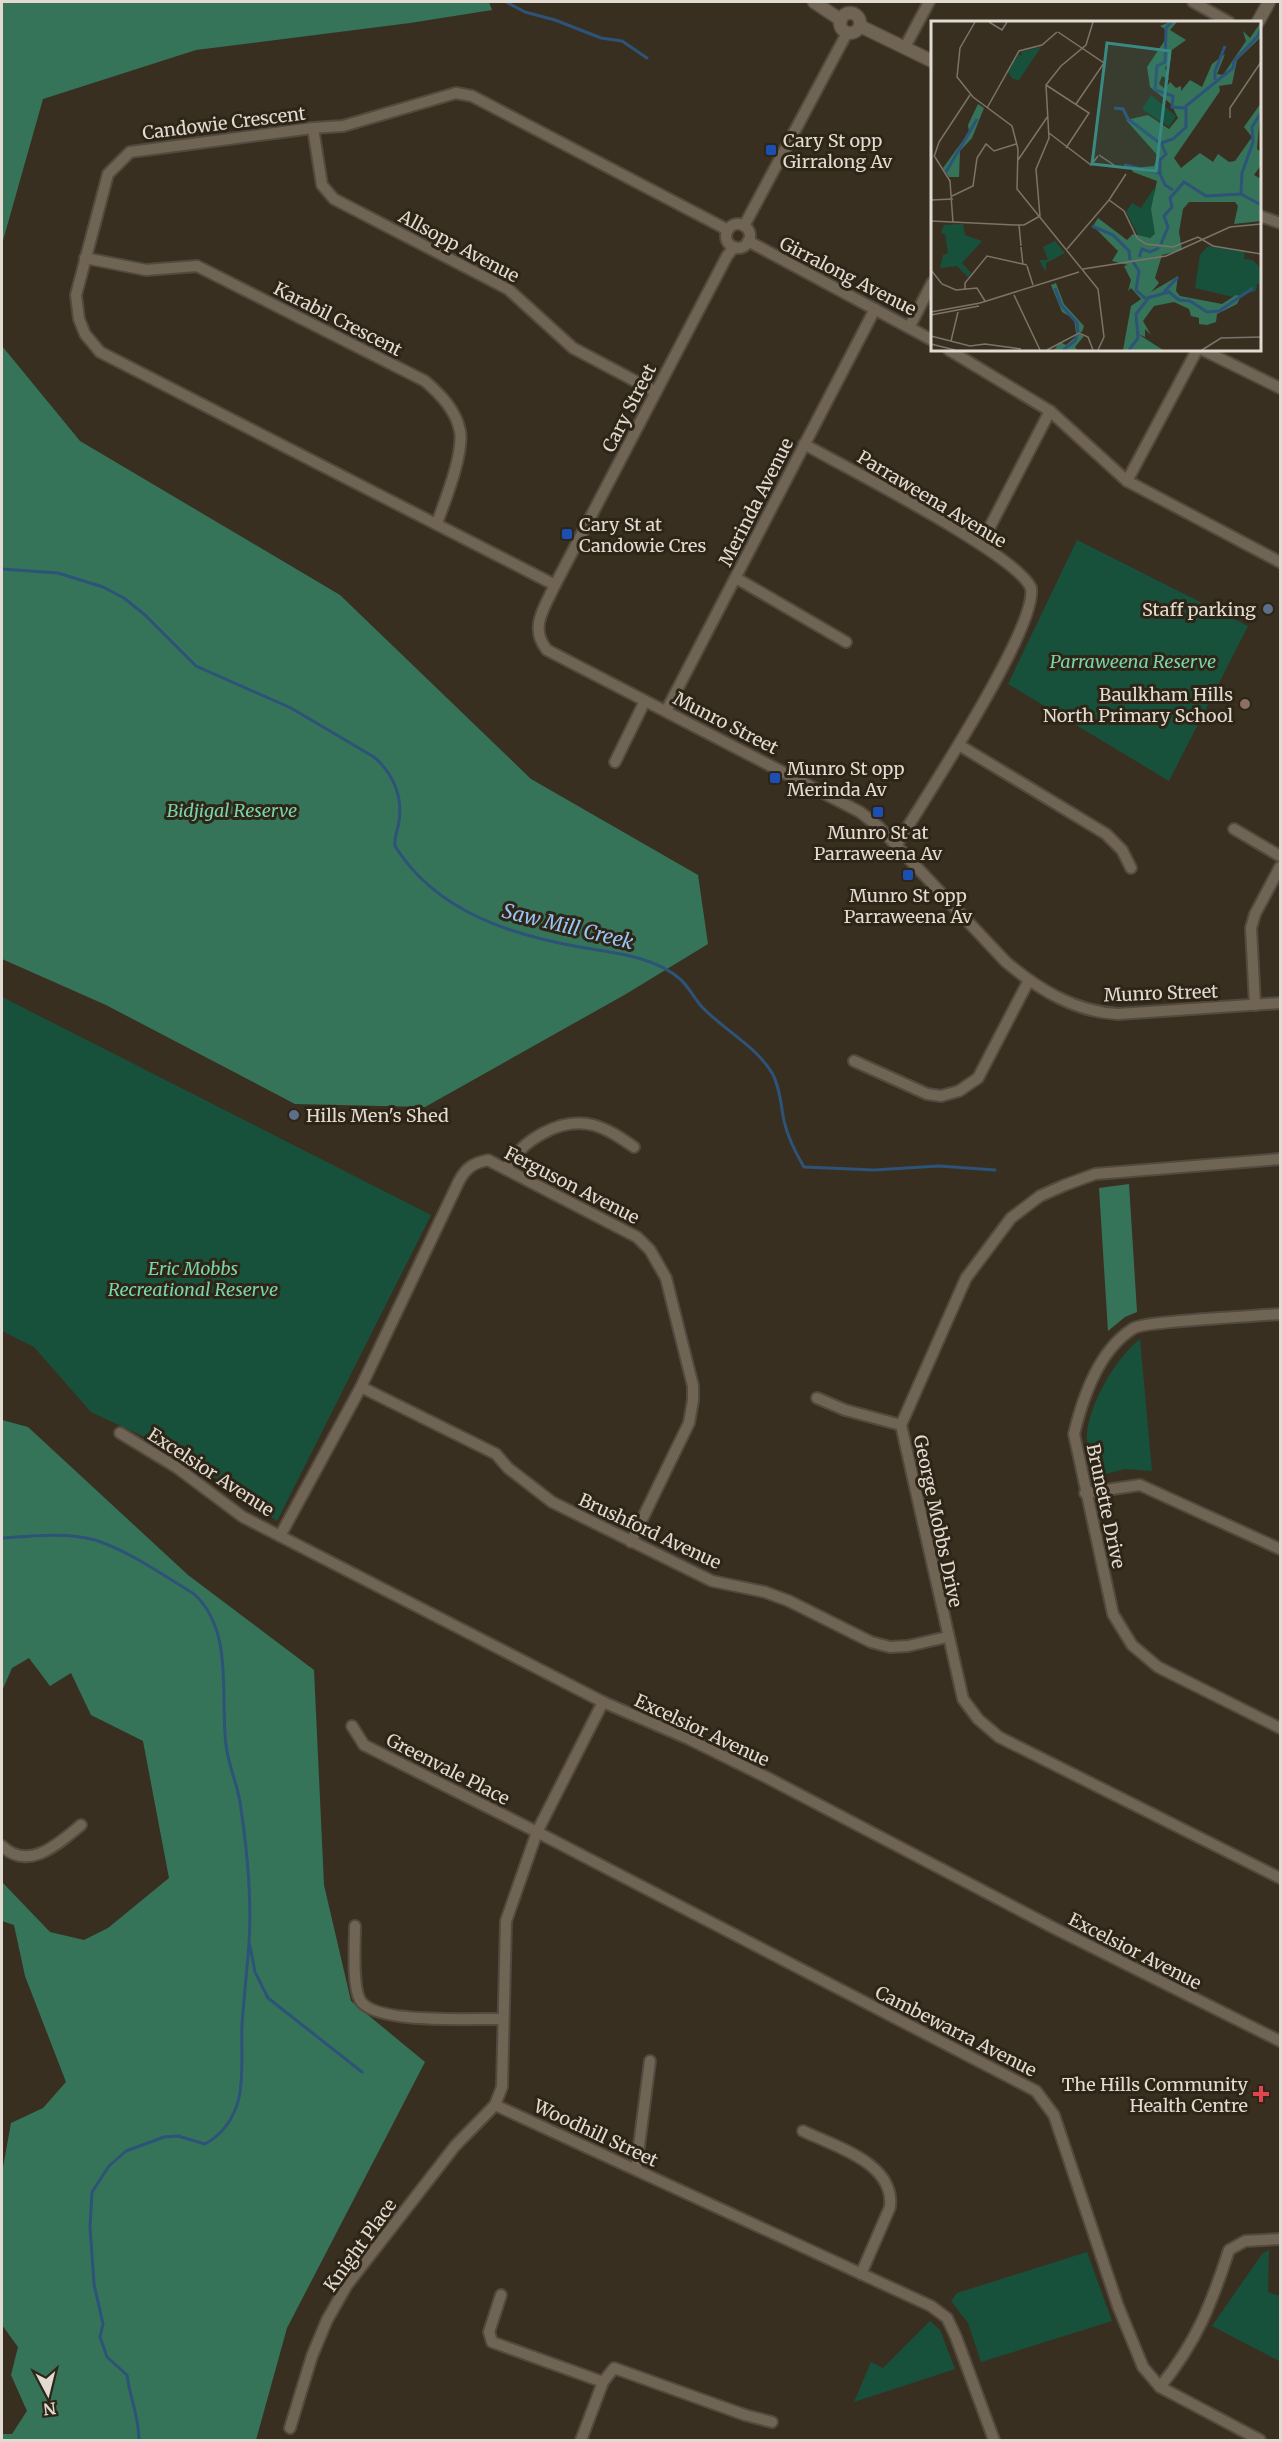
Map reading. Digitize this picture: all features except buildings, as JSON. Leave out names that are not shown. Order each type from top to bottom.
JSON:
[{"type":"street","points":[[814,2],[841,20]]},
{"type":"street","points":[[904,47],[929,2]]},
{"type":"street","points":[[1193,2],[1227,21]]},
{"type":"street","points":[[1259,21],[1269,2]]},
{"type":"street","points":[[852,13],[858,17],[860,26],[856,32],[847,33],[841,26],[841,20],[845,15],[852,13]]},
{"type":"street","points":[[860,26],[931,60]]},
{"type":"street","points":[[744,226],[847,33]]},
{"type":"street","name":"Candowie Crescent","points":[[555,585],[100,352],[85,334],[79,319],[76,295],[108,174],[130,152],[364,122],[456,93],[472,96],[728,230]]},
{"type":"street","name":"Allsopp Avenue","points":[[312,128],[322,185],[334,199],[508,289],[573,348],[656,392]]},
{"type":"street","points":[[1261,216],[1281,223]]},
{"type":"street","points":[[735,225],[744,226],[749,235],[748,241],[740,248],[734,247],[726,237],[728,230],[735,225]]},
{"type":"street","name":"Girralong Avenue","points":[[748,241],[931,338]]},
{"type":"street","name":"Cary Street","points":[[555,585],[727,256],[734,247]]},
{"type":"street","name":"Karabil Crescent","points":[[85,258],[146,270],[197,266],[425,381],[445,398],[460,431],[454,474],[437,523]]},
{"type":"street","points":[[910,326],[931,287]]},
{"type":"street","name":"Merinda Avenue","points":[[666,711],[875,309]]},
{"type":"street","points":[[951,351],[1050,411],[1126,481],[1281,562]]},
{"type":"street","points":[[1126,481],[1196,351]]},
{"type":"street","points":[[1205,351],[1281,388]]},
{"type":"street","points":[[981,544],[1050,411]]},
{"type":"street","name":"Parraweena Avenue","points":[[804,444],[981,544],[1029,582],[1032,594],[1018,636],[959,745],[896,846]]},
{"type":"street","points":[[736,578],[846,642]]},
{"type":"street","name":"Munro Street","points":[[555,585],[538,622],[538,635],[548,650],[845,803],[879,827],[1006,962],[1029,980],[1072,1006],[1100,1014],[1143,1014],[1281,1003]]},
{"type":"street","points":[[615,762],[645,701]]},
{"type":"street","points":[[959,745],[1106,834],[1122,850],[1131,868]]},
{"type":"street","points":[[1234,829],[1281,856]]},
{"type":"street","points":[[1255,1005],[1251,928],[1255,914],[1281,867]]},
{"type":"street","points":[[854,1061],[927,1094],[941,1096],[959,1091],[978,1078],[1029,980]]},
{"type":"street","points":[[506,1169],[514,1154],[528,1143],[566,1125],[580,1123],[605,1129],[634,1147]]},
{"type":"street","name":"George Mobbs Drive","points":[[1281,1159],[1095,1174],[1040,1196],[1011,1218],[966,1278],[901,1425],[947,1637],[963,1699],[978,1719],[999,1737],[1281,1878]]},
{"type":"street","name":"Ferguson Avenue","points":[[280,1536],[361,1387],[465,1170],[475,1162],[488,1160],[637,1237],[655,1257],[666,1278],[693,1386],[692,1412],[631,1542]]},
{"type":"street","name":"Brunette Drive","points":[[1281,1314],[1136,1326],[1113,1344],[1080,1408],[1074,1434],[1113,1614],[1132,1645],[1158,1667],[1281,1728]]},
{"type":"street","name":"Brushford Avenue","points":[[361,1387],[496,1454],[508,1468],[552,1502],[712,1581],[789,1601],[871,1642],[890,1647],[908,1646],[947,1637]]},
{"type":"street","points":[[818,1398],[845,1410],[901,1425]]},
{"type":"street","name":"Excelsior Avenue","points":[[120,1433],[176,1467],[243,1517],[603,1702],[766,1777],[1050,1926],[1281,2041]]},
{"type":"street","points":[[1085,1493],[1140,1485],[1281,1549]]},
{"type":"street","points":[[495,2105],[502,2086],[506,1921],[537,1832],[603,1702]]},
{"type":"street","name":"Greenvale Place","points":[[352,1726],[364,1745],[537,1832]]},
{"type":"street","points":[[2,1846],[9,1853],[24,1857],[40,1855],[56,1846],[81,1825]]},
{"type":"street","name":"Cambewarra Avenue","points":[[537,1832],[1036,2091],[1054,2115],[1130,2339],[1143,2367],[1160,2387],[1260,2440]]},
{"type":"street","points":[[355,1926],[357,1985],[360,2000],[369,2009],[380,2014],[400,2017],[503,2019]]},
{"type":"street","points":[[636,2169],[650,2061]]},
{"type":"street","name":"Woodhill Street","points":[[495,2105],[931,2306],[947,2318],[956,2337],[993,2440]]},
{"type":"street","name":"Knight Place","points":[[290,2427],[312,2356],[327,2320],[347,2285],[455,2146],[495,2105]]},
{"type":"street","points":[[803,2131],[879,2171],[888,2185],[890,2208],[861,2274]]},
{"type":"street","points":[[1160,2387],[1185,2356],[1199,2331],[1229,2250],[1245,2241],[1281,2239]]},
{"type":"street","points":[[501,2295],[489,2332],[492,2342],[603,2382]]},
{"type":"street","points":[[580,2440],[603,2382],[610,2371],[618,2369],[745,2415],[772,2422]]},
{"type":"green space","points":[[2,2],[489,2],[492,10],[410,23],[196,50],[43,99],[2,244]]},
{"type":"green space","name":"Bidjigal Reserve","points":[[2,346],[80,441],[340,595],[531,779],[698,875],[708,944],[626,994],[425,1107],[295,1104],[106,1005],[2,959]]},
{"type":"green space","name":"Parraweena Reserve","points":[[1077,540],[1248,626],[1169,781],[1008,684]]},
{"type":"green space","name":"Eric Mobbs Recreational Reserve","points":[[2,997],[431,1215],[277,1521],[181,1454],[91,1412],[34,1347],[2,1331]]},
{"type":"green space","points":[[1129,1184],[1137,1312],[1125,1317],[1108,1331],[1099,1188]]},
{"type":"green space","points":[[1140,1339],[1152,1471],[1125,1469],[1102,1475],[1093,1469],[1087,1437],[1089,1420],[1106,1381],[1122,1357]]},
{"type":"green space","points":[[2,1420],[28,1427],[188,1575],[314,1670],[324,1885],[351,2001],[425,2062],[287,2328],[256,2440],[2,2440],[2,2434],[12,2434],[27,2411],[11,2375],[18,2347],[2,2325],[2,2173],[11,2123],[43,2108],[66,2082],[25,1976],[14,1925],[2,1921],[2,1882],[50,1932],[84,1940],[108,1928],[169,1878],[143,1741],[91,1715],[71,1673],[50,1686],[29,1658],[12,1668],[2,1691]]},
{"type":"green space","points":[[1269,2250],[1268,2292],[1280,2296],[1279,2361],[1212,2326],[1262,2254]]},
{"type":"green space","points":[[1087,2252],[1112,2321],[981,2362],[968,2323],[951,2301],[957,2293]]},
{"type":"green space","points":[[930,2321],[940,2330],[955,2369],[854,2402],[871,2362],[883,2368]]},
{"type":"waterway","points":[[506,2],[525,12],[555,20],[601,38],[622,41],[647,58]]},
{"type":"waterway","name":"Saw Mill Creek","points":[[2,569],[58,573],[103,587],[124,598],[145,615],[196,666],[291,708],[374,757],[392,780],[399,798],[400,817],[395,846],[412,869],[454,904],[504,928],[558,943],[622,954],[647,961],[680,979],[702,1007],[749,1046],[772,1073],[779,1090],[788,1133],[804,1167],[874,1170],[939,1166],[995,1170]]},
{"type":"waterway","points":[[2,1538],[72,1536],[95,1540],[120,1550],[194,1594],[207,1609],[220,1645],[226,1745],[240,1802],[249,1890],[250,1926],[239,2098],[227,2125],[205,2144],[178,2136],[164,2137],[126,2151],[109,2166],[92,2192],[90,2227],[94,2284],[103,2324],[100,2337],[107,2357],[127,2375],[138,2423],[139,2440]]},
{"type":"waterway","points":[[250,1946],[255,1972],[268,1998],[362,2072]]},
{"type":"place","name":"Cary St opp Girralong Av","points":[[771,150]]},
{"type":"place","name":"Cary St at Candowie Cres","points":[[567,534]]},
{"type":"place","name":"Staff parking","points":[[1268,609]]},
{"type":"place","name":"Baulkham Hills North Primary School","points":[[1245,704]]},
{"type":"place","name":"Munro St opp Merinda Av","points":[[775,778]]},
{"type":"place","name":"Munro St at Parraweena Av","points":[[878,812]]},
{"type":"place","name":"Munro St opp Parraweena Av","points":[[908,875]]},
{"type":"place","name":"Hills Men's Shed","points":[[294,1115]]},
{"type":"place","name":"The Hills Community Health Centre","points":[[1261,2094]]}]
